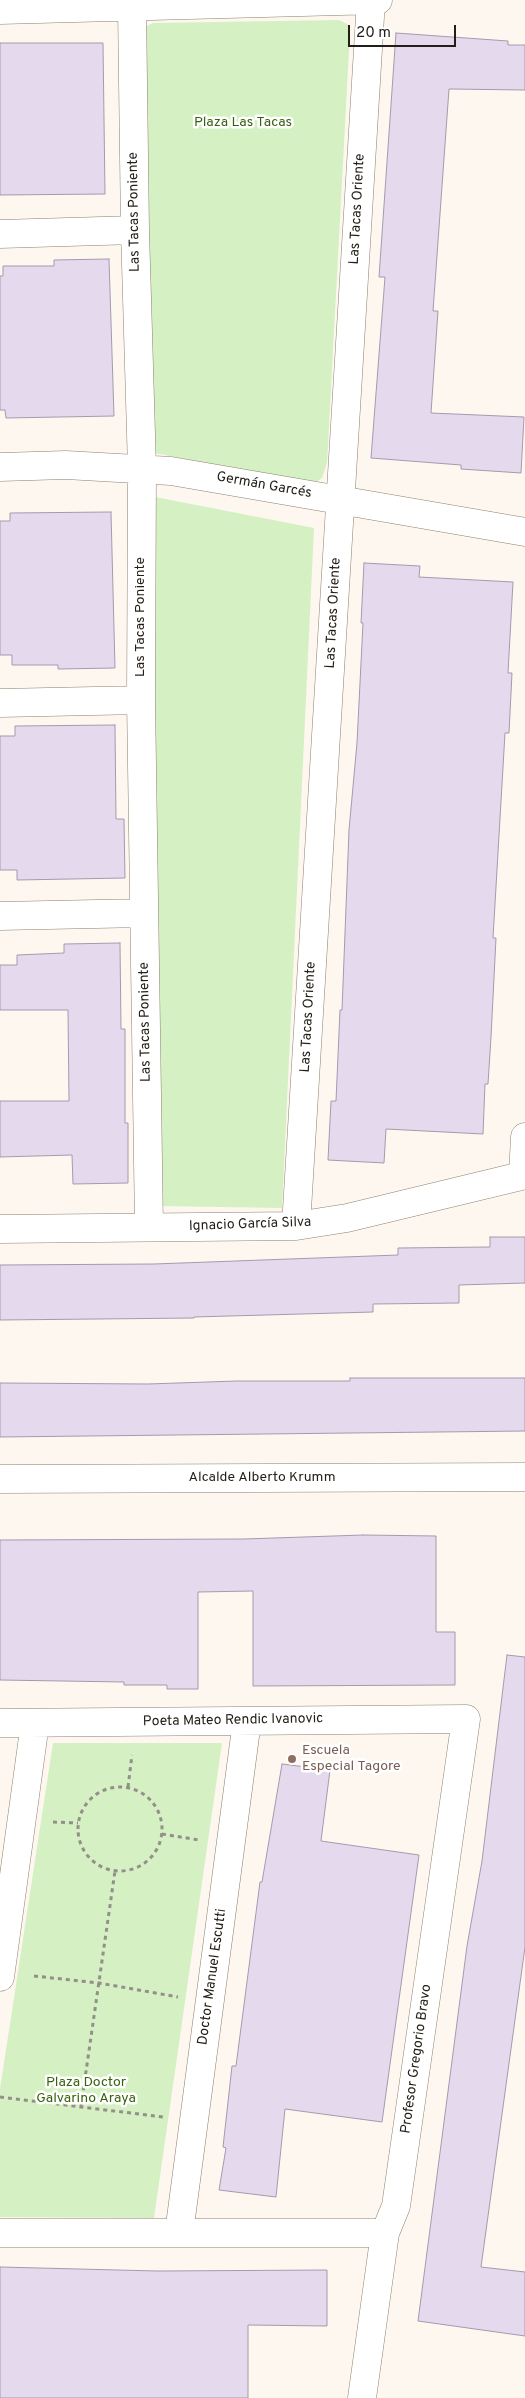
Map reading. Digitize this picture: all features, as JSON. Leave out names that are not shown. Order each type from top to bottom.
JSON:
[{"type":"street","name":"Las Tacas Oriente","points":[[296,1226],[371,0]]},
{"type":"street","points":[[0,10],[132,7],[230,2],[378,0]]},
{"type":"street","name":"Las Tacas Poniente","points":[[132,7],[134,230],[142,468],[141,700],[148,1227]]},
{"type":"street","points":[[0,234],[134,230]]},
{"type":"street","name":"Germán Garcés","points":[[0,467],[66,465],[142,468],[341,499],[525,532]]},
{"type":"street","points":[[0,703],[141,700]]},
{"type":"street","points":[[0,916],[144,913]]},
{"type":"street","points":[[524,1175],[525,1137]]},
{"type":"street","name":"Ignacio García Silva","points":[[0,1229],[296,1226],[347,1218],[524,1175]]},
{"type":"street","name":"Alcalde Alberto Krumm","points":[[0,1479],[525,1477]]},
{"type":"street","name":"Poeta Mateo Rendic Ivanovic","points":[[0,1723],[466,1719]]},
{"type":"street","name":"Profesor Gregorio Bravo","points":[[362,2398],[385,2232],[396,2206],[466,1719]]},
{"type":"street","name":"Doctor Manuel Escutti","points":[[179,2232],[247,1721]]},
{"type":"street","points":[[0,1974],[35,1723]]},
{"type":"street","points":[[0,2233],[385,2232]]},
{"type":"path","points":[[114,1787],[128,1787],[140,1791],[154,1804],[162,1821],[162,1834],[159,1847],[152,1858],[141,1866],[128,1871],[114,1871],[102,1868],[91,1860],[83,1849],[78,1836],[78,1823],[82,1810],[90,1799],[101,1791],[114,1787]]},
{"type":"path","points":[[81,2106],[114,1871]]},
{"type":"path","points":[[0,1974],[99,1983],[210,2002]]},
{"type":"path","points":[[0,2097],[194,2122]]},
{"type":"green space","name":"Plaza Las Tacas","points":[[339,20],[349,25],[350,31],[327,463],[322,478],[312,482],[148,452],[145,27],[153,23]]},
{"type":"green space","points":[[150,496],[314,528],[282,1208],[160,1206]]},
{"type":"green space","name":"Plaza Doctor Galvarino Araya","points":[[53,1743],[222,1743],[154,2218],[0,2217],[0,2089]]},
{"type":"building","points":[[396,33],[508,41],[508,45],[525,45],[525,90],[449,89],[433,311],[438,311],[431,413],[524,417],[521,473],[461,469],[461,465],[371,458],[385,277],[379,277]]},
{"type":"building","points":[[0,43],[103,43],[105,194],[0,195]]},
{"type":"building","points":[[109,259],[114,416],[6,418],[5,410],[0,410],[0,276],[3,276],[3,266],[54,266],[54,260]]},
{"type":"building","points":[[111,512],[115,668],[58,669],[58,665],[12,665],[12,655],[0,655],[0,521],[10,521],[10,513]]},
{"type":"building","points":[[364,563],[420,566],[419,577],[513,582],[508,673],[512,673],[509,733],[505,733],[493,938],[496,938],[491,1037],[488,1084],[485,1084],[483,1134],[386,1129],[384,1163],[328,1160],[331,1101],[336,1101],[340,1010],[342,1010],[349,830],[357,743],[363,623],[361,623]]},
{"type":"building","points":[[115,725],[116,819],[124,819],[125,878],[17,880],[17,870],[0,870],[0,736],[15,736],[15,726]]},
{"type":"building","points":[[120,943],[121,1029],[125,1029],[125,1123],[128,1123],[128,1183],[73,1184],[72,1155],[0,1157],[0,1101],[69,1101],[68,1010],[0,1010],[0,965],[17,965],[17,955],[64,953],[64,944]]},
{"type":"building","points":[[490,1237],[525,1237],[525,1283],[459,1285],[459,1303],[373,1304],[373,1312],[194,1318],[0,1320],[0,1265],[154,1264],[398,1255],[398,1248],[490,1247]]},
{"type":"building","points":[[350,1378],[525,1378],[525,1431],[0,1437],[0,1383],[148,1384],[236,1381],[350,1381]]},
{"type":"building","points":[[363,1535],[436,1536],[436,1632],[455,1632],[455,1685],[253,1686],[253,1591],[198,1592],[198,1689],[167,1689],[167,1685],[124,1685],[124,1682],[0,1680],[0,1540],[244,1539]]},
{"type":"building","points":[[507,1655],[525,1657],[525,1947],[481,2267],[525,2272],[525,2336],[418,2321],[467,1946],[482,1861]]},
{"type":"building","points":[[282,1764],[330,1770],[321,1841],[419,1855],[382,2122],[285,2109],[276,2197],[219,2190],[226,2148],[223,2147],[232,2066],[236,2066],[260,1882],[262,1882]]},
{"type":"building","points":[[0,2267],[157,2271],[327,2270],[327,2326],[248,2325],[248,2398],[0,2398]]},
{"type":"place","name":"Escuela Especial Tagore","points":[[292,1759]]}]
